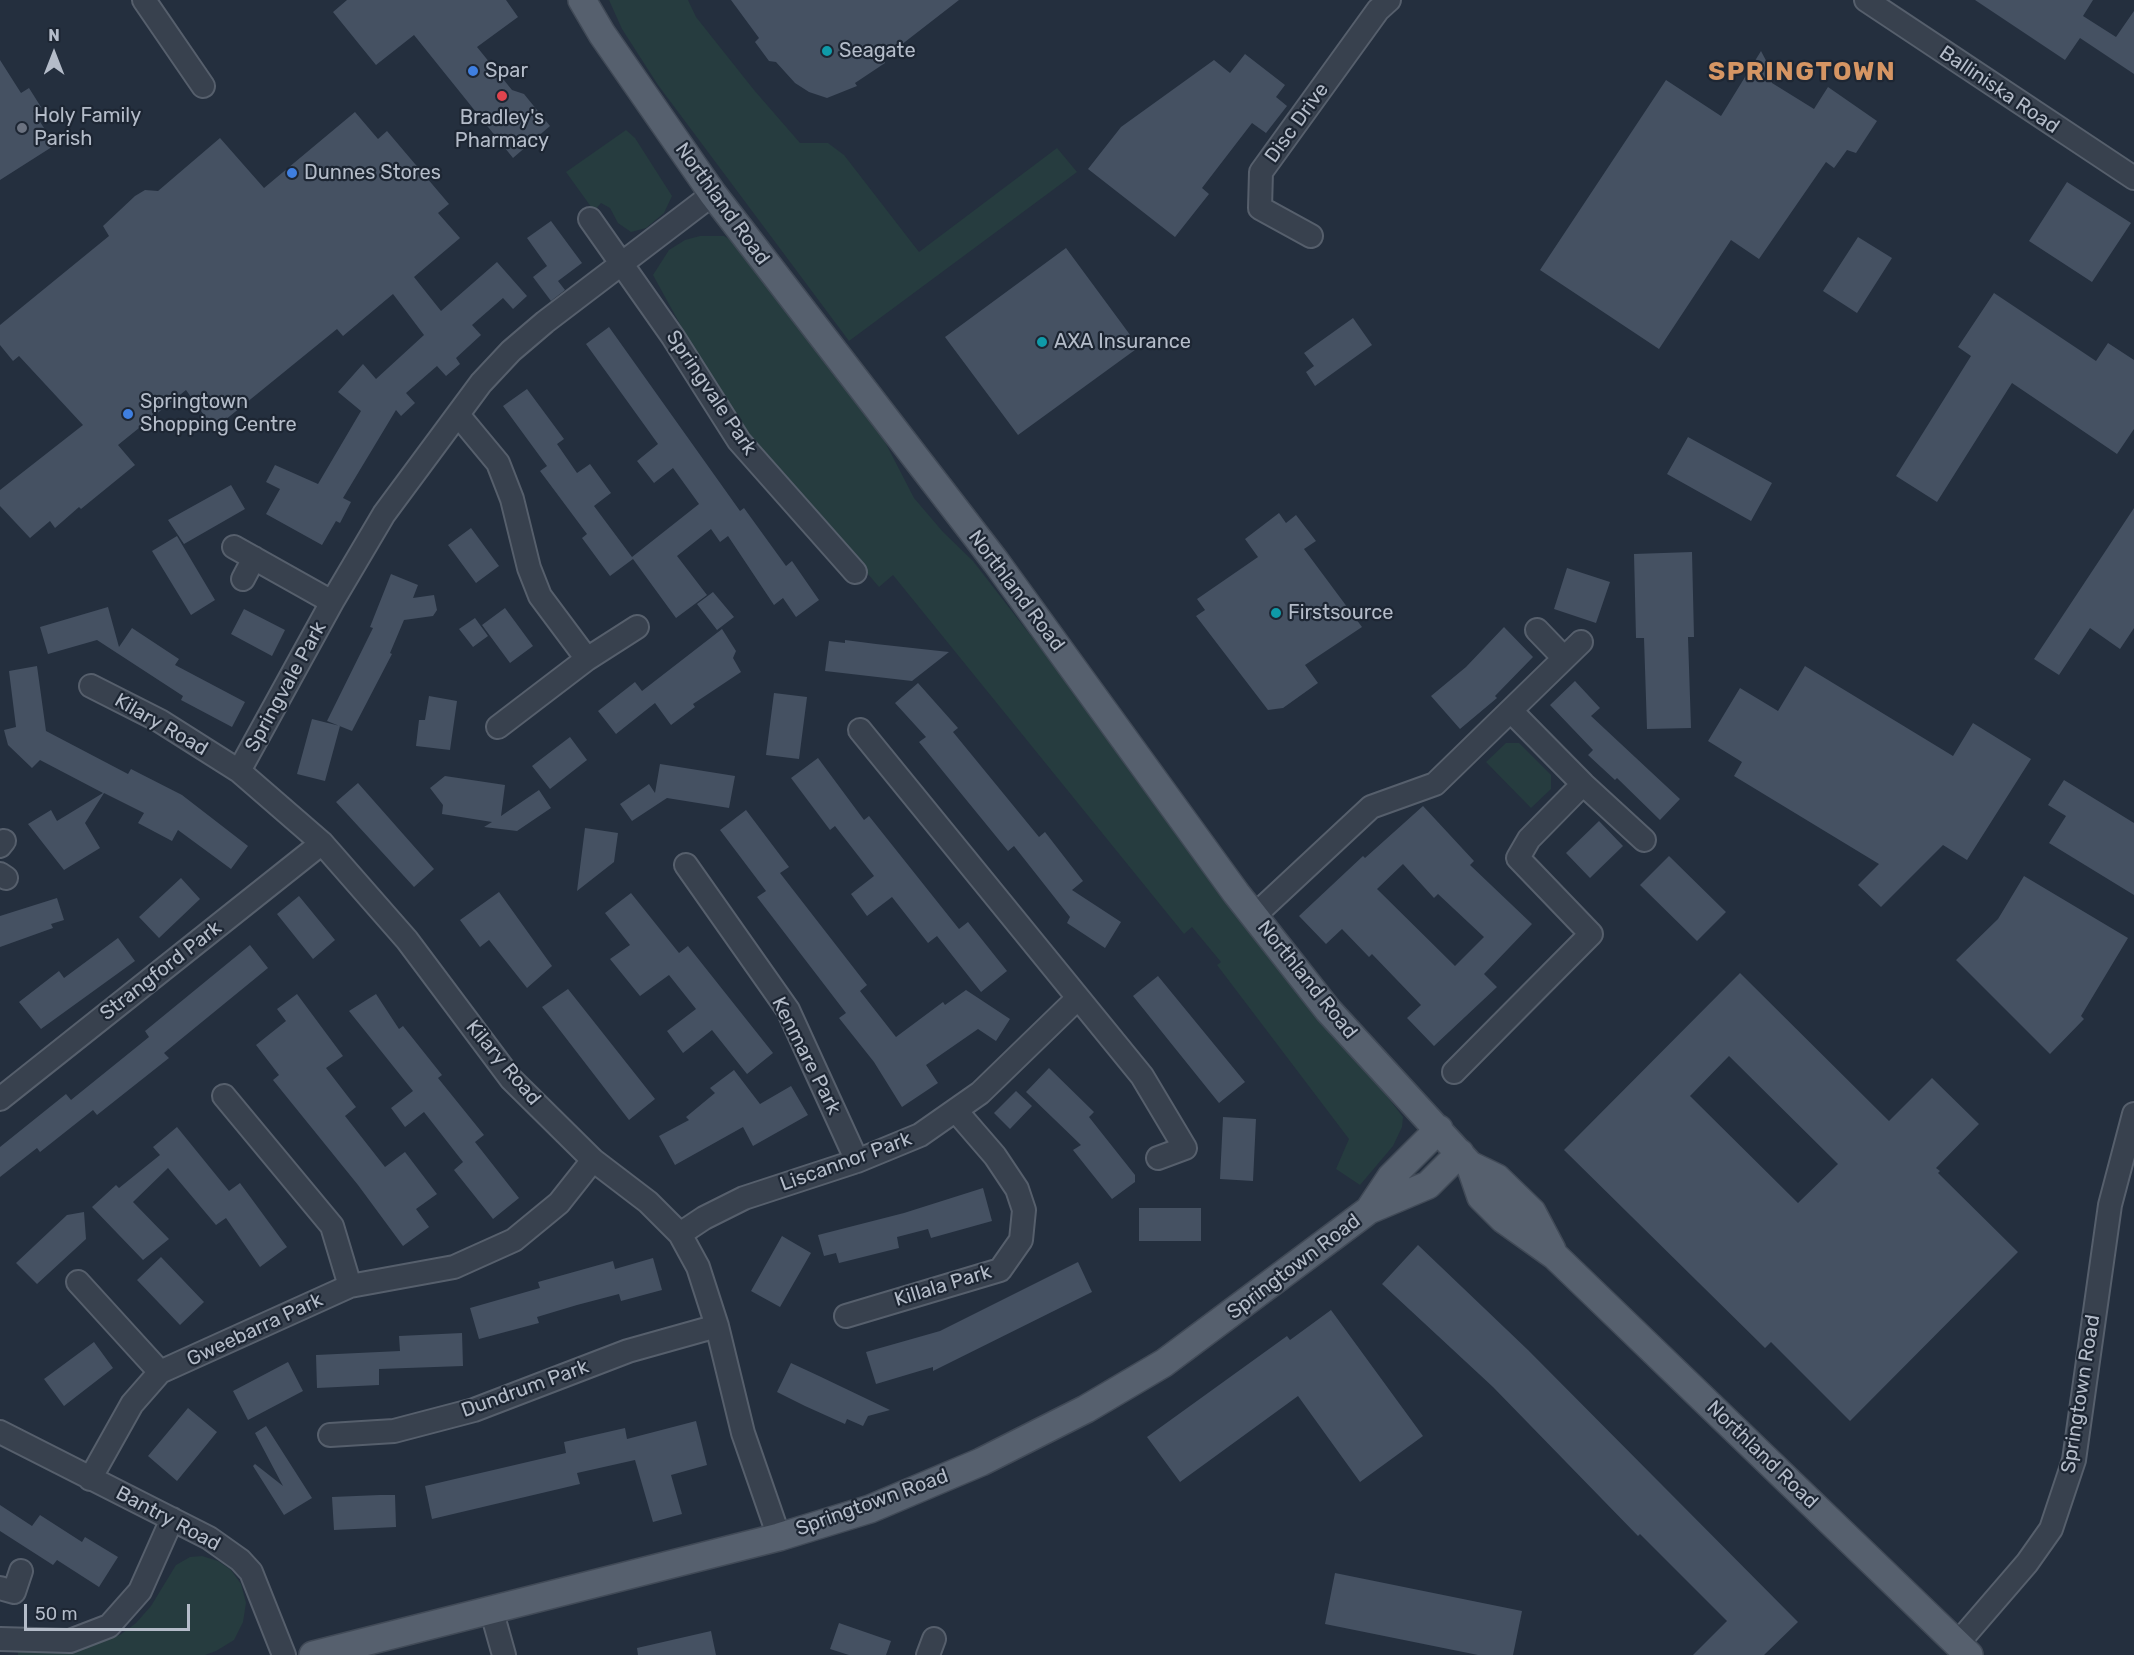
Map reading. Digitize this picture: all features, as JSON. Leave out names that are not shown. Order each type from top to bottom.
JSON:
[{"type":"main road","name":"Northland Road","points":[[582,0],[602,34],[713,194],[996,562],[1254,916],[1328,1010],[1465,1159],[1481,1197],[1503,1219],[1555,1256],[1963,1649]]},
{"type":"main road","name":"Springtown Road","points":[[1369,1210],[1391,1176],[1439,1129]]},
{"type":"main road","name":"Springtown Road","points":[[313,1655],[779,1538],[870,1509],[981,1462],[1086,1409],[1164,1363],[1369,1210],[1428,1185],[1465,1159]]},
{"type":"street","points":[[144,0],[202,86]]},
{"type":"street","name":"Disc Drive","points":[[1311,236],[1260,208],[1261,172],[1378,10],[1389,0]]},
{"type":"street","name":"Balliniska Road","points":[[1866,0],[2134,178]]},
{"type":"street","name":"Springvale Park","points":[[239,771],[332,602],[384,514],[459,416],[481,383],[511,351],[713,194]]},
{"type":"street","points":[[590,219],[622,263]]},
{"type":"street","name":"Springvale Park","points":[[622,263],[740,441],[855,572]]},
{"type":"street","points":[[459,416],[498,463],[512,499],[529,568],[540,596],[587,659]]},
{"type":"street","name":"Springvale Park","points":[[234,547],[332,602]]},
{"type":"street","points":[[243,579],[254,558]]},
{"type":"street","points":[[498,727],[587,659],[637,627]]},
{"type":"street","points":[[1537,630],[1564,658]]},
{"type":"street","points":[[1254,916],[1371,807],[1435,784],[1581,642]]},
{"type":"street","name":"Kilary Road","points":[[91,686],[160,722],[239,771],[322,843],[407,940],[511,1079],[593,1160],[648,1202],[680,1234],[698,1267],[717,1326],[743,1433],[779,1538]]},
{"type":"street","points":[[1512,711],[1583,784],[1644,840]]},
{"type":"street","points":[[860,730],[1142,1076],[1185,1148],[1158,1158]]},
{"type":"street","points":[[1454,1072],[1591,934],[1518,858],[1529,839],[1583,784]]},
{"type":"street","name":"Strangford Park","points":[[0,1099],[322,843]]},
{"type":"street","name":"Kenmare Park","points":[[686,865],[788,1010],[857,1161]]},
{"type":"street","name":"Liscannor Park","points":[[680,1234],[704,1218],[744,1198],[857,1161],[920,1135],[957,1112],[980,1094],[1078,998]]},
{"type":"street","points":[[224,1096],[332,1226],[350,1287]]},
{"type":"street","name":"Killala Park","points":[[846,1316],[1000,1270],[1021,1240],[1024,1210],[1017,1189],[995,1156],[957,1112]]},
{"type":"street","name":"Springtown Road","points":[[1963,1649],[2051,1529],[2074,1460],[2110,1205],[2134,1114]]},
{"type":"street","name":"Gweebarra Park","points":[[90,1479],[132,1404],[160,1372],[350,1287],[454,1267],[514,1240],[559,1203],[593,1160]]},
{"type":"street","points":[[78,1282],[160,1372]]},
{"type":"street","name":"Dundrum Park","points":[[330,1435],[394,1431],[474,1410],[628,1351],[717,1326]]},
{"type":"street","name":"Bantry Road","points":[[0,1432],[209,1538],[240,1560],[251,1572],[284,1655]]},
{"type":"street","points":[[0,1639],[70,1641],[109,1626],[140,1591],[172,1519]]},
{"type":"street","points":[[0,1588],[14,1592],[21,1571]]},
{"type":"street","points":[[491,1609],[504,1655]]},
{"type":"green space","points":[[609,0],[688,0],[696,17],[800,143],[828,143],[844,155],[919,252],[1057,148],[1077,172],[849,341],[658,85],[622,29]]},
{"type":"green space","points":[[626,130],[635,138],[672,196],[664,213],[646,228],[631,232],[618,223],[610,208],[601,203],[594,211],[566,172]]},
{"type":"green space","points":[[700,236],[724,236],[734,242],[883,438],[914,498],[943,532],[973,561],[1403,1117],[1402,1127],[1393,1146],[1360,1185],[1336,1169],[1349,1139],[1217,965],[1221,962],[1192,927],[1184,934],[893,575],[879,587],[747,432],[697,355],[653,275],[669,250],[685,240]]},
{"type":"green space","points":[[1506,743],[1519,743],[1551,775],[1551,789],[1531,808],[1486,762]]},
{"type":"green space","points":[[202,1556],[218,1561],[231,1570],[241,1584],[246,1603],[243,1622],[234,1640],[216,1651],[205,1655],[18,1655],[18,1652],[43,1652],[120,1635],[136,1623],[151,1606],[176,1565],[190,1557]]},
{"type":"building","points":[[347,0],[506,0],[518,17],[477,47],[512,90],[524,94],[550,126],[513,158],[414,35],[376,65],[333,12]]},
{"type":"building","name":"Seagate","points":[[731,0],[959,0],[883,59],[885,63],[855,83],[857,86],[827,98],[809,92],[795,83],[776,62],[769,61],[755,42],[759,38]]},
{"type":"building","points":[[1975,0],[2093,0],[2083,16],[2116,37],[2134,11],[2134,74],[2080,38],[2065,60]]},
{"type":"building","points":[[1761,51],[1772,72],[1772,83],[1814,109],[1828,87],[1877,121],[1856,153],[1847,150],[1834,168],[1826,162],[1759,259],[1731,240],[1659,349],[1540,270],[1666,80],[1721,116]]},
{"type":"building","points":[[1245,54],[1285,85],[1276,97],[1287,106],[1266,133],[1252,123],[1202,188],[1209,194],[1175,237],[1088,169],[1121,127],[1214,60],[1230,73]]},
{"type":"building","name":"Holy Family Parish","points":[[0,60],[21,93],[29,88],[41,107],[33,111],[55,145],[0,180]]},
{"type":"building","points":[[355,112],[378,139],[387,131],[449,204],[438,213],[460,238],[414,277],[441,311],[497,262],[527,296],[513,309],[503,298],[472,325],[481,335],[456,358],[460,364],[446,376],[437,366],[406,393],[415,403],[401,416],[396,410],[343,498],[351,502],[340,523],[336,521],[322,545],[266,514],[280,489],[266,482],[275,465],[318,484],[361,411],[338,392],[363,364],[376,379],[424,335],[393,294],[343,336],[337,329],[214,429],[186,390],[118,445],[135,465],[55,528],[50,521],[30,538],[0,506],[0,490],[83,425],[19,356],[13,361],[0,345],[0,325],[109,236],[103,226],[135,196],[145,190],[158,191],[220,138],[264,188]]},
{"type":"building","points":[[2067,182],[2131,223],[2092,282],[2029,241]]},
{"type":"building","points":[[551,221],[582,263],[558,281],[565,290],[551,301],[533,277],[547,266],[527,238]]},
{"type":"building","points":[[1858,237],[1892,258],[1857,313],[1823,291]]},
{"type":"building","name":"AXA Insurance","points":[[1066,248],[1139,347],[1018,435],[945,337]]},
{"type":"building","points":[[1994,293],[2096,361],[2108,343],[2134,360],[2134,429],[2117,454],[2012,383],[1937,502],[1896,476],[1971,356],[1958,347]]},
{"type":"building","points":[[1353,318],[1372,345],[1315,386],[1306,372],[1314,366],[1304,353]]},
{"type":"building","points":[[609,327],[740,511],[744,508],[786,566],[792,561],[819,600],[796,617],[783,598],[774,605],[728,536],[720,542],[711,529],[677,556],[707,595],[676,618],[633,559],[610,576],[582,538],[587,534],[540,471],[547,466],[503,406],[527,389],[564,439],[557,444],[577,473],[590,464],[611,493],[594,506],[632,557],[699,504],[673,468],[654,483],[637,461],[658,444],[586,344]]},
{"type":"building","points":[[1688,437],[1772,483],[1751,521],[1667,474]]},
{"type":"building","points":[[231,485],[245,509],[184,544],[168,520]]},
{"type":"building","points":[[2134,508],[2134,628],[2120,649],[2090,628],[2059,675],[2034,659]]},
{"type":"building","name":"Firstsource","points":[[1279,513],[1286,523],[1296,515],[1316,541],[1304,549],[1362,627],[1305,665],[1318,683],[1283,708],[1268,710],[1196,616],[1205,610],[1197,599],[1258,557],[1245,539]]},
{"type":"building","points":[[471,528],[499,566],[476,583],[448,545]]},
{"type":"building","points":[[177,536],[215,600],[191,615],[152,551]]},
{"type":"building","points":[[1692,552],[1694,637],[1688,637],[1691,728],[1647,729],[1644,638],[1636,638],[1634,554]]},
{"type":"building","points":[[1567,568],[1610,582],[1596,623],[1554,609]]},
{"type":"building","points":[[391,574],[418,585],[413,598],[434,595],[437,610],[433,616],[404,620],[390,653],[392,654],[352,731],[327,721],[373,628],[370,627]]},
{"type":"building","points":[[713,592],[734,617],[717,630],[697,604]]},
{"type":"building","points":[[108,607],[119,647],[132,628],[179,659],[175,665],[245,702],[232,727],[181,700],[183,696],[97,640],[48,654],[40,627]]},
{"type":"building","points":[[505,608],[533,646],[510,663],[482,625]]},
{"type":"building","points":[[244,609],[285,630],[272,656],[231,634]]},
{"type":"building","points":[[475,618],[488,636],[473,647],[459,629]]},
{"type":"building","points":[[1504,627],[1533,657],[1495,696],[1497,698],[1460,729],[1431,696],[1466,667]]},
{"type":"building","points":[[722,629],[736,651],[733,658],[741,672],[693,704],[695,707],[671,725],[655,703],[616,734],[598,711],[635,682],[642,691]]},
{"type":"building","points":[[845,640],[949,652],[912,681],[825,671],[829,641],[845,643]]},
{"type":"building","points":[[37,666],[46,731],[128,774],[131,769],[182,795],[248,846],[231,869],[178,830],[172,841],[138,823],[144,813],[104,793],[85,823],[100,848],[64,870],[28,824],[51,810],[57,821],[103,793],[40,760],[32,768],[8,745],[4,730],[16,727],[9,671]]},
{"type":"building","points":[[1805,666],[1953,756],[1973,723],[2031,759],[1967,860],[1943,845],[1881,907],[1858,885],[1879,864],[1734,776],[1742,762],[1708,741],[1740,688],[1778,711]]},
{"type":"building","points":[[1575,681],[1600,708],[1591,716],[1680,799],[1660,820],[1617,778],[1615,780],[1588,755],[1593,750],[1550,705]]},
{"type":"building","points":[[918,683],[958,728],[953,732],[1039,837],[1045,832],[1083,881],[1072,890],[1121,922],[1105,948],[1067,923],[1070,917],[1014,846],[1008,851],[919,742],[926,737],[895,703]]},
{"type":"building","points":[[774,693],[807,697],[799,759],[766,755]]},
{"type":"building","points":[[429,696],[457,701],[450,750],[416,746],[419,720],[425,720]]},
{"type":"building","points":[[312,719],[340,726],[325,781],[297,774]]},
{"type":"building","points":[[570,737],[587,760],[550,789],[532,766]]},
{"type":"building","points":[[818,758],[864,820],[869,816],[959,929],[968,922],[1007,971],[981,992],[937,936],[928,943],[892,897],[867,916],[851,894],[874,876],[835,826],[830,830],[791,778]]},
{"type":"building","points":[[660,764],[735,776],[729,808],[667,798],[632,821],[620,804],[649,784],[655,793]]},
{"type":"building","points":[[445,776],[505,785],[501,816],[539,790],[551,808],[517,831],[484,827],[492,822],[442,814],[443,805],[430,788]]},
{"type":"building","points":[[2064,780],[2134,823],[2134,895],[2049,843],[2066,816],[2048,805]]},
{"type":"building","points":[[358,783],[434,869],[414,887],[336,802]]},
{"type":"building","points":[[1423,806],[1474,861],[1470,865],[1532,924],[1484,974],[1497,987],[1434,1046],[1407,1018],[1421,1005],[1372,954],[1369,957],[1342,929],[1326,944],[1299,916],[1363,856],[1365,858]],"holes":[[[1403,864],[1434,898],[1438,894],[1484,937],[1455,966],[1377,889]]]},
{"type":"building","points":[[746,810],[789,867],[780,873],[867,985],[860,991],[896,1037],[943,1002],[945,1005],[966,990],[1010,1019],[996,1041],[978,1029],[926,1065],[938,1083],[902,1107],[874,1062],[839,1018],[846,1013],[757,897],[766,891],[720,830]]},
{"type":"building","points":[[1599,821],[1623,846],[1590,878],[1566,853]]},
{"type":"building","points":[[585,828],[618,833],[614,862],[577,891]]},
{"type":"building","points":[[1669,856],[1726,912],[1697,941],[1640,885]]},
{"type":"building","points":[[2024,876],[2128,938],[2081,1016],[2084,1019],[2050,1054],[1956,960],[1998,919]]},
{"type":"building","points":[[181,878],[200,899],[159,938],[139,917]]},
{"type":"building","points":[[499,892],[552,966],[527,988],[489,940],[480,947],[460,920]]},
{"type":"building","points":[[631,893],[679,953],[688,946],[773,1053],[747,1074],[712,1030],[683,1053],[667,1031],[696,1009],[669,975],[640,996],[610,959],[630,945],[605,913]]},
{"type":"building","points":[[299,896],[335,940],[313,959],[277,914]]},
{"type":"building","points":[[57,898],[64,920],[51,924],[53,928],[0,947],[0,916]]},
{"type":"building","points":[[118,938],[135,961],[41,1029],[19,1002],[59,971],[64,978]]},
{"type":"building","points":[[250,945],[268,968],[164,1053],[169,1058],[97,1115],[93,1110],[40,1152],[37,1148],[0,1177],[0,1147],[66,1094],[71,1100],[149,1037],[145,1031]]},
{"type":"building","points":[[1740,973],[1889,1121],[1932,1078],[1979,1124],[1936,1168],[1940,1171],[1938,1173],[2018,1252],[1850,1421],[1771,1342],[1765,1348],[1564,1150]],"holes":[[[1729,1056],[1838,1164],[1798,1203],[1690,1096]]]},
{"type":"building","points":[[1158,976],[1245,1082],[1219,1103],[1133,996]]},
{"type":"building","points":[[568,989],[655,1099],[629,1120],[542,1007]]},
{"type":"building","points":[[297,994],[343,1056],[326,1068],[356,1107],[345,1116],[385,1167],[405,1152],[437,1194],[416,1209],[429,1227],[403,1246],[358,1185],[273,1080],[279,1075],[256,1045],[286,1021],[277,1009]]},
{"type":"building","points":[[376,994],[399,1029],[403,1026],[442,1075],[438,1078],[484,1135],[475,1142],[519,1198],[493,1219],[454,1170],[463,1162],[424,1112],[405,1127],[391,1108],[413,1091],[349,1011]]},
{"type":"building","points":[[1049,1068],[1094,1112],[1089,1117],[1135,1175],[1135,1182],[1112,1199],[1073,1150],[1081,1145],[1026,1092]]},
{"type":"building","points":[[734,1070],[760,1104],[791,1086],[808,1115],[753,1146],[743,1127],[675,1165],[659,1136],[689,1120],[686,1117],[715,1093],[710,1088]]},
{"type":"building","points":[[1016,1091],[1032,1106],[1010,1129],[994,1113]]},
{"type":"building","points":[[1223,1117],[1256,1119],[1253,1181],[1220,1179]]},
{"type":"building","points":[[177,1127],[229,1191],[240,1183],[287,1247],[260,1267],[226,1218],[216,1225],[168,1168],[133,1202],[169,1239],[143,1260],[92,1207],[116,1185],[119,1188],[160,1155],[153,1147]]},
{"type":"building","points":[[983,1188],[992,1221],[931,1238],[928,1229],[897,1237],[899,1248],[839,1263],[836,1253],[824,1256],[818,1235],[904,1213]]},
{"type":"building","points":[[1139,1208],[1201,1208],[1201,1241],[1139,1241]]},
{"type":"building","points":[[84,1212],[86,1239],[37,1284],[16,1263],[67,1215]]},
{"type":"building","points":[[782,1236],[811,1253],[780,1307],[751,1291]]},
{"type":"building","points":[[1418,1245],[1528,1350],[1798,1622],[1764,1655],[1693,1655],[1727,1621],[1640,1534],[1638,1536],[1493,1387],[1382,1284]]},
{"type":"building","points":[[161,1257],[204,1302],[180,1325],[137,1280]]},
{"type":"building","points":[[653,1258],[662,1290],[621,1301],[619,1294],[577,1305],[537,1317],[539,1323],[479,1339],[470,1308],[540,1288],[538,1282],[613,1261],[615,1269]]},
{"type":"building","points":[[1078,1262],[1092,1292],[933,1371],[933,1367],[876,1384],[866,1352],[940,1331]]},
{"type":"building","points":[[1331,1310],[1423,1436],[1360,1482],[1298,1396],[1180,1482],[1147,1437],[1287,1336],[1290,1340]]},
{"type":"building","points":[[462,1333],[463,1366],[379,1369],[379,1385],[317,1388],[316,1355],[400,1351],[399,1336]]},
{"type":"building","points":[[94,1342],[113,1368],[64,1406],[44,1379]]},
{"type":"building","points":[[288,1362],[303,1391],[248,1420],[233,1391]]},
{"type":"building","points":[[791,1363],[890,1410],[868,1416],[863,1426],[847,1419],[845,1424],[805,1406],[777,1392]]},
{"type":"building","points":[[188,1408],[217,1432],[177,1481],[148,1456]]},
{"type":"building","points":[[696,1421],[707,1465],[671,1475],[682,1514],[653,1522],[635,1460],[577,1473],[580,1484],[432,1519],[425,1486],[566,1453],[564,1442],[625,1428],[627,1439]]},
{"type":"building","points":[[266,1426],[312,1498],[284,1515],[253,1466],[255,1464],[283,1486],[255,1433]]},
{"type":"building","points":[[395,1495],[396,1527],[334,1530],[332,1497]]},
{"type":"building","points":[[0,1505],[32,1526],[40,1515],[82,1542],[85,1537],[118,1557],[99,1587],[57,1560],[53,1565],[0,1531]]},
{"type":"building","points":[[1335,1573],[1522,1611],[1513,1655],[1478,1655],[1325,1624]]},
{"type":"building","points":[[839,1623],[891,1641],[886,1655],[849,1655],[830,1649]]},
{"type":"building","points":[[711,1631],[716,1655],[638,1655],[637,1648]]},
{"type":"place","name":"Seagate","points":[[827,51]]},
{"type":"place","name":"Spar","points":[[473,71]]},
{"type":"place","name":"Bradley's Pharmacy","points":[[502,96]]},
{"type":"place","name":"Holy Family Parish","points":[[22,128]]},
{"type":"place","name":"Dunnes Stores","points":[[292,173]]},
{"type":"place","name":"AXA Insurance","points":[[1042,342]]},
{"type":"place","name":"Springtown Shopping Centre","points":[[128,414]]},
{"type":"place","name":"Firstsource","points":[[1276,613]]},
{"type":"district","name":"SPRINGTOWN","points":[[1802,72]]}]
